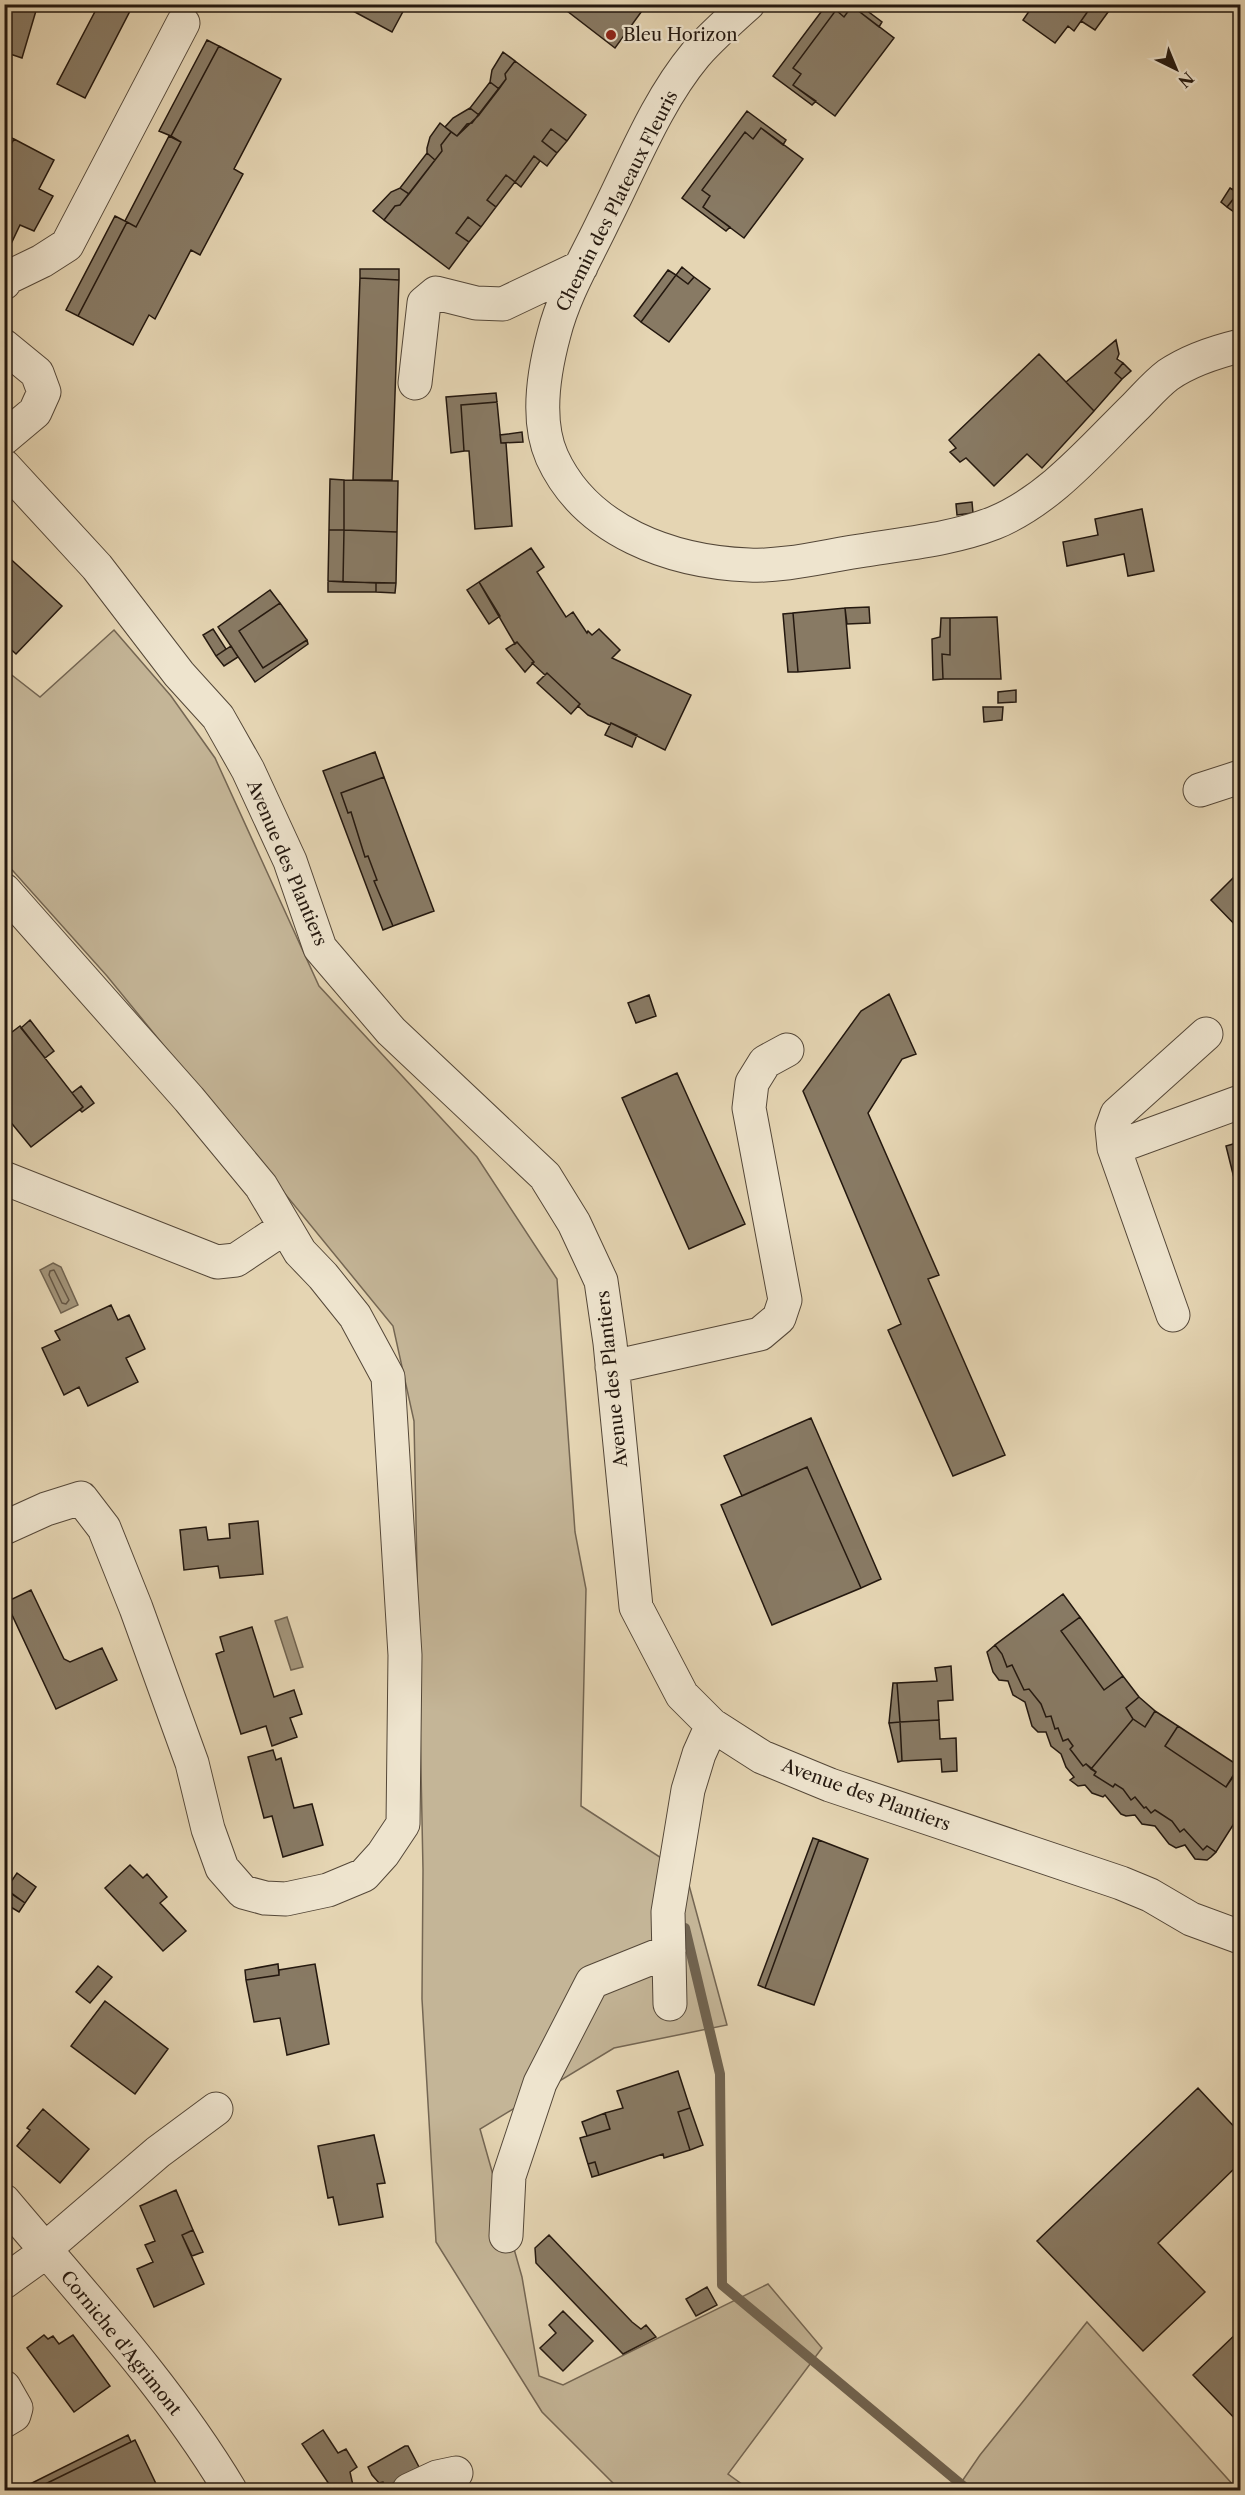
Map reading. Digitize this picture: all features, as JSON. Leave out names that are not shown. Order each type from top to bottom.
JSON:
[{"type":"street","name":"Chemin des Plateaux Fleuris","points":[[748,4],[718,30],[677,80],[657,114],[560,309],[550,349],[545,390],[544,426],[551,456],[567,483],[591,511],[613,527],[642,542],[684,557],[752,566],[960,535],[997,522],[1028,506],[1056,484],[1167,376],[1203,357],[1240,346]]},
{"type":"street","points":[[4,284],[7,278],[42,261],[67,245],[183,23]]},
{"type":"street","points":[[415,383],[424,303],[436,293],[476,303],[503,304],[581,267]]},
{"type":"street","points":[[4,346],[37,373],[44,392],[35,412],[4,438]]},
{"type":"street","name":"Avenue des Plantiers","points":[[4,466],[97,567],[179,674],[218,717],[248,770],[290,861],[320,948],[392,1031],[545,1176],[574,1223],[601,1281],[636,1606],[682,1695],[712,1725],[762,1757],[830,1785],[1121,1883],[1150,1895],[1191,1919],[1240,1937]]},
{"type":"street","points":[[1200,790],[1240,777]]},
{"type":"street","points":[[4,890],[189,1099],[261,1186],[300,1252],[356,1316],[388,1377],[405,1655],[402,1824],[383,1854],[364,1875],[328,1890],[286,1899],[265,1898],[243,1892],[222,1868],[208,1830],[192,1763],[172,1705],[104,1528],[81,1498],[46,1509],[4,1528]]},
{"type":"street","points":[[1173,1315],[1114,1148],[1112,1128],[1117,1114],[1206,1034]]},
{"type":"street","points":[[612,1368],[760,1334],[779,1318],[785,1300],[749,1107],[752,1083],[765,1062],[787,1050]]},
{"type":"street","points":[[1114,1148],[1240,1102]]},
{"type":"street","points":[[4,1178],[217,1262],[236,1260],[284,1228]]},
{"type":"street","points":[[670,2004],[668,1912],[688,1790],[699,1754],[712,1725]]},
{"type":"street","points":[[506,2236],[508,2176],[515,2155],[540,2083],[592,1982],[669,1951]]},
{"type":"street","points":[[4,2282],[46,2250],[158,2152],[216,2109]]},
{"type":"street","name":"Corniche d'Agrimont","points":[[4,2200],[124,2342],[204,2448],[230,2490]]},
{"type":"street","points":[[4,2387],[16,2408],[14,2415],[4,2421]]},
{"type":"street","points":[[409,2490],[437,2477],[456,2473]]},
{"type":"shaded area","points":[[114,630],[171,696],[215,758],[319,986],[477,1157],[557,1279],[575,1532],[586,1589],[581,1806],[686,1874],[727,2025],[614,2048],[480,2129],[522,2277],[539,2376],[563,2385],[768,2284],[822,2348],[728,2474],[750,2490],[620,2490],[542,2412],[436,2242],[422,1999],[423,1870],[414,1421],[393,1326],[107,976],[5,862],[4,669],[40,697]]},
{"type":"shaded area","points":[[1087,2322],[1240,2490],[956,2490],[980,2455]]},
{"type":"water","points":[[53,1263],[61,1267],[78,1305],[61,1313],[40,1270]]},
{"type":"water","points":[[287,1617],[303,1667],[291,1670],[275,1621]]},
{"type":"building","points":[[4,4],[38,4],[22,58],[4,52]]},
{"type":"building","points":[[99,4],[116,4],[130,11],[85,98],[57,84]]},
{"type":"building","points":[[340,4],[407,4],[392,32]]},
{"type":"building","name":"Bleu Horizon","points":[[558,4],[647,4],[615,48]]},
{"type":"building","points":[[827,4],[858,4],[882,22],[879,27],[852,6],[844,17],[836,10],[793,68],[801,74],[793,85],[816,101],[812,105],[773,76]]},
{"type":"building","points":[[1034,4],[1093,4],[1074,31],[1068,26],[1055,43],[1023,20]]},
{"type":"building","points":[[1093,4],[1107,4],[1111,8],[1095,30],[1081,21]]},
{"type":"building","points":[[852,6],[894,38],[835,116],[793,85],[801,74],[793,68],[836,10],[844,17]]},
{"type":"building","points":[[207,40],[219,46],[171,136],[159,131]]},
{"type":"building","points":[[219,46],[281,79],[234,169],[243,174],[200,255],[191,250],[155,319],[149,315],[133,345],[78,316],[127,222],[136,227],[181,142],[171,136]]},
{"type":"building","points":[[503,52],[515,61],[505,74],[506,79],[499,89],[490,82],[492,70]]},
{"type":"building","points":[[515,61],[586,115],[567,141],[551,129],[542,141],[557,153],[547,166],[534,156],[515,182],[506,175],[487,200],[496,207],[481,227],[468,217],[456,233],[469,242],[449,269],[384,220],[395,206],[400,205],[442,151],[441,145],[451,132],[457,136],[467,124],[472,123],[506,79],[505,74]]},
{"type":"building","points":[[490,82],[499,89],[479,115],[470,108]]},
{"type":"building","points":[[470,108],[479,115],[457,136],[445,127],[453,118]]},
{"type":"building","points":[[747,111],[786,140],[783,145],[761,128],[753,139],[745,132],[702,190],[710,196],[703,207],[730,227],[726,231],[682,198]]},
{"type":"building","points":[[440,123],[451,132],[441,145],[442,151],[435,160],[427,153],[427,148],[430,137]]},
{"type":"building","points":[[761,128],[803,159],[744,238],[703,207],[710,196],[702,190],[745,132],[753,139]]},
{"type":"building","points":[[551,129],[567,141],[557,153],[542,141]]},
{"type":"building","points":[[4,134],[14,139],[4,157]]},
{"type":"building","points":[[169,136],[181,142],[136,227],[125,221]]},
{"type":"building","points":[[14,139],[54,160],[39,189],[53,196],[34,231],[20,225],[10,246],[4,243],[4,157]]},
{"type":"building","points":[[427,153],[435,160],[409,194],[400,188]]},
{"type":"building","points":[[534,156],[540,161],[521,187],[515,182]]},
{"type":"building","points":[[506,175],[515,182],[496,207],[487,200]]},
{"type":"building","points":[[1240,178],[1240,216],[1227,207],[1238,193],[1233,189]]},
{"type":"building","points":[[400,188],[409,194],[384,220],[373,211],[391,192]]},
{"type":"building","points":[[1230,188],[1238,193],[1227,207],[1221,202]]},
{"type":"building","points":[[115,216],[127,222],[78,316],[66,310]]},
{"type":"building","points":[[468,217],[481,227],[469,242],[456,233]]},
{"type":"building","points":[[682,267],[694,277],[688,284],[676,275]]},
{"type":"building","points":[[360,269],[399,269],[399,280],[360,278]]},
{"type":"building","points":[[668,270],[676,275],[641,322],[634,316]]},
{"type":"building","points":[[676,275],[688,284],[694,277],[710,289],[669,342],[641,322]]},
{"type":"building","points":[[360,278],[399,280],[392,480],[353,480]]},
{"type":"building","points":[[1116,340],[1119,354],[1117,359],[1123,363],[1115,373],[1122,379],[1094,411],[1066,382]]},
{"type":"building","points":[[1039,354],[1094,411],[1042,468],[1027,454],[994,486],[966,458],[960,462],[950,452],[956,448],[949,440]]},
{"type":"building","points":[[1123,363],[1131,371],[1122,379],[1115,373]]},
{"type":"building","points":[[496,393],[497,402],[461,405],[464,451],[451,453],[446,397]]},
{"type":"building","points":[[497,402],[501,443],[506,443],[512,526],[475,529],[469,451],[464,451],[461,405]]},
{"type":"building","points":[[522,432],[523,442],[501,443],[500,435]]},
{"type":"building","points":[[330,479],[344,480],[344,530],[329,530]]},
{"type":"building","points":[[344,480],[398,481],[397,532],[344,530]]},
{"type":"building","points":[[972,502],[973,513],[957,515],[956,504]]},
{"type":"building","points":[[1142,509],[1154,571],[1128,576],[1124,554],[1067,566],[1063,542],[1098,535],[1095,519]]},
{"type":"building","points":[[329,530],[344,530],[343,582],[328,581]]},
{"type":"building","points":[[344,530],[397,532],[396,583],[343,582]]},
{"type":"building","points":[[531,548],[544,567],[537,572],[566,617],[573,612],[587,633],[588,631],[592,635],[599,629],[620,650],[612,658],[691,695],[665,750],[611,723],[610,725],[588,715],[578,706],[580,704],[547,673],[545,675],[532,663],[534,662],[517,642],[515,644],[479,582]]},
{"type":"building","points":[[4,553],[62,606],[16,654],[4,643]]},
{"type":"building","points":[[328,581],[376,583],[376,592],[328,592]]},
{"type":"building","points":[[479,582],[500,616],[489,624],[467,590]]},
{"type":"building","points":[[376,583],[396,583],[395,593],[376,592]]},
{"type":"building","points":[[270,590],[280,603],[239,631],[263,668],[307,640],[308,644],[255,682],[218,627]]},
{"type":"building","points":[[280,603],[307,640],[263,668],[239,631]]},
{"type":"building","points":[[869,607],[870,623],[847,624],[845,608]]},
{"type":"building","points":[[845,608],[850,668],[798,672],[793,613]]},
{"type":"building","points":[[793,613],[798,672],[788,672],[783,614]]},
{"type":"building","points":[[997,617],[1001,679],[943,679],[942,654],[950,655],[950,618]]},
{"type":"building","points":[[941,618],[950,618],[950,655],[942,654],[943,679],[933,680],[932,639],[940,637]]},
{"type":"building","points":[[213,629],[226,649],[216,656],[203,635]]},
{"type":"building","points":[[517,642],[534,662],[525,672],[506,649]]},
{"type":"building","points":[[231,646],[238,657],[224,666],[216,656]]},
{"type":"building","points":[[547,673],[580,704],[571,714],[537,683]]},
{"type":"building","points":[[1016,690],[1016,702],[998,703],[998,692]]},
{"type":"building","points":[[983,707],[1003,707],[1002,720],[984,722]]},
{"type":"building","points":[[611,723],[637,735],[632,747],[605,735]]},
{"type":"building","points":[[375,752],[384,777],[341,793],[348,813],[351,812],[365,857],[368,856],[377,880],[374,881],[393,926],[383,930],[323,771]]},
{"type":"building","points":[[384,777],[434,911],[393,926],[374,881],[377,880],[368,856],[365,857],[351,812],[348,813],[341,793]]},
{"type":"building","points":[[1240,871],[1240,930],[1211,900]]},
{"type":"building","points":[[889,994],[916,1054],[902,1059],[868,1113],[939,1275],[928,1279],[1005,1455],[953,1476],[888,1330],[901,1324],[803,1091],[861,1011]]},
{"type":"building","points":[[649,995],[656,1016],[636,1023],[628,1003]]},
{"type":"building","points":[[30,1020],[54,1051],[45,1058],[21,1028]]},
{"type":"building","points":[[20,1026],[83,1107],[31,1147],[4,1114],[4,1038]]},
{"type":"building","points":[[677,1073],[745,1224],[689,1249],[622,1098]]},
{"type":"building","points":[[81,1086],[94,1103],[82,1112],[80,1110],[83,1107],[72,1093]]},
{"type":"building","points":[[1240,1142],[1240,1202],[1226,1146]]},
{"type":"building","points":[[111,1305],[118,1320],[129,1315],[145,1349],[126,1358],[138,1382],[88,1406],[79,1387],[64,1395],[42,1348],[60,1340],[55,1331]]},
{"type":"building","points":[[811,1418],[881,1579],[861,1588],[807,1467],[742,1496],[724,1456]]},
{"type":"building","points":[[807,1467],[861,1588],[772,1625],[721,1505]]},
{"type":"building","points":[[258,1521],[263,1574],[220,1578],[218,1566],[184,1570],[180,1530],[206,1527],[208,1540],[230,1538],[229,1524]]},
{"type":"building","points":[[31,1590],[64,1659],[70,1662],[102,1648],[117,1680],[56,1709],[6,1602]]},
{"type":"building","points":[[1063,1594],[1080,1617],[1061,1631],[1104,1690],[1123,1676],[1139,1697],[1126,1708],[1133,1719],[1091,1769],[1086,1764],[1083,1766],[1070,1749],[1073,1746],[1068,1739],[1063,1741],[1058,1728],[1055,1729],[1051,1716],[1046,1717],[1041,1704],[1029,1689],[1024,1690],[1012,1665],[1007,1667],[1002,1654],[995,1645]]},
{"type":"building","points":[[1080,1617],[1123,1676],[1104,1690],[1061,1631]]},
{"type":"building","points":[[252,1627],[274,1697],[294,1690],[302,1714],[290,1718],[297,1737],[272,1746],[266,1726],[241,1734],[216,1654],[224,1651],[220,1637]]},
{"type":"building","points":[[995,1645],[1002,1654],[1007,1667],[1012,1665],[1024,1690],[1029,1689],[1041,1704],[1046,1717],[1051,1716],[1055,1729],[1058,1728],[1063,1741],[1068,1739],[1073,1746],[1070,1749],[1083,1766],[1086,1764],[1096,1772],[1094,1775],[1113,1787],[1115,1784],[1123,1789],[1131,1800],[1135,1797],[1151,1813],[1155,1810],[1172,1821],[1180,1832],[1184,1829],[1203,1850],[1207,1846],[1216,1852],[1207,1860],[1195,1859],[1185,1845],[1176,1848],[1169,1844],[1155,1826],[1142,1824],[1135,1815],[1121,1814],[1105,1795],[1103,1797],[1092,1793],[1085,1785],[1078,1786],[1070,1780],[1074,1777],[1066,1767],[1061,1754],[1051,1746],[1046,1732],[1038,1732],[1032,1726],[1025,1702],[1013,1695],[1008,1681],[999,1680],[993,1672],[987,1652]]},
{"type":"building","points":[[951,1666],[953,1700],[938,1701],[939,1720],[900,1722],[897,1683],[937,1681],[935,1668]]},
{"type":"building","points":[[893,1683],[897,1683],[900,1722],[889,1723]]},
{"type":"building","points":[[1139,1697],[1155,1711],[1145,1727],[1133,1719],[1126,1708]]},
{"type":"building","points":[[1155,1711],[1178,1726],[1165,1746],[1226,1787],[1240,1767],[1240,1814],[1216,1852],[1207,1846],[1203,1850],[1184,1829],[1180,1832],[1172,1821],[1155,1810],[1151,1813],[1135,1797],[1131,1800],[1123,1789],[1115,1784],[1113,1787],[1094,1775],[1096,1772],[1091,1769],[1133,1719],[1145,1727]]},
{"type":"building","points":[[939,1720],[940,1739],[956,1738],[957,1771],[942,1772],[941,1759],[902,1761],[900,1722]]},
{"type":"building","points":[[900,1722],[902,1761],[898,1762],[889,1723]]},
{"type":"building","points":[[1178,1726],[1239,1766],[1226,1787],[1165,1746]]},
{"type":"building","points":[[273,1750],[276,1760],[281,1758],[294,1808],[312,1804],[323,1845],[283,1857],[272,1816],[264,1818],[248,1757]]},
{"type":"building","points":[[813,1838],[819,1840],[765,1988],[758,1985]]},
{"type":"building","points":[[819,1840],[868,1859],[814,2005],[765,1988]]},
{"type":"building","points":[[130,1865],[143,1878],[147,1874],[167,1897],[160,1903],[186,1931],[163,1951],[105,1888]]},
{"type":"building","points":[[17,1873],[36,1887],[25,1903],[6,1889]]},
{"type":"building","points":[[4,1889],[25,1903],[19,1912],[4,1903]]},
{"type":"building","points":[[278,1964],[279,1975],[246,1980],[245,1970]]},
{"type":"building","points":[[315,1964],[329,2044],[287,2055],[280,2018],[254,2022],[246,1980],[279,1975],[279,1970]]},
{"type":"building","points":[[98,1966],[112,1977],[90,2003],[76,1992]]},
{"type":"building","points":[[105,2001],[168,2049],[135,2094],[71,2046]]},
{"type":"building","points":[[678,2071],[690,2108],[678,2112],[690,2150],[664,2158],[663,2154],[599,2175],[595,2162],[588,2164],[580,2138],[610,2129],[605,2113],[623,2108],[617,2091]]},
{"type":"building","points":[[1198,2088],[1240,2133],[1240,2163],[1158,2243],[1205,2292],[1143,2351],[1037,2241]]},
{"type":"building","points":[[690,2108],[703,2145],[690,2150],[678,2112]]},
{"type":"building","points":[[43,2109],[89,2149],[60,2183],[17,2146],[30,2130],[27,2128]]},
{"type":"building","points":[[605,2113],[610,2129],[587,2136],[582,2122]]},
{"type":"building","points":[[374,2135],[385,2183],[377,2184],[383,2217],[339,2225],[333,2197],[328,2198],[318,2146]]},
{"type":"building","points":[[595,2162],[599,2175],[592,2177],[588,2164]]},
{"type":"building","points":[[176,2190],[193,2230],[182,2235],[204,2284],[154,2307],[137,2269],[153,2262],[145,2245],[155,2241],[140,2206]]},
{"type":"building","points":[[193,2230],[203,2252],[192,2256],[182,2235]]},
{"type":"building","points":[[549,2235],[632,2322],[641,2329],[646,2325],[656,2337],[623,2354],[536,2263],[535,2248]]},
{"type":"building","points":[[707,2287],[717,2305],[696,2316],[686,2299]]},
{"type":"building","points":[[563,2311],[593,2341],[563,2371],[540,2348],[556,2333],[549,2325]]},
{"type":"building","points":[[1240,2330],[1240,2424],[1193,2375]]},
{"type":"building","points":[[44,2335],[48,2339],[53,2336],[59,2344],[73,2335],[110,2386],[74,2412],[27,2348]]},
{"type":"building","points":[[323,2430],[338,2453],[346,2449],[357,2467],[350,2472],[354,2490],[333,2490],[302,2444]]},
{"type":"building","points":[[128,2435],[131,2442],[33,2490],[18,2490]]},
{"type":"building","points":[[135,2440],[159,2490],[33,2490],[131,2442]]},
{"type":"building","points":[[408,2446],[419,2467],[386,2488],[383,2482],[379,2483],[372,2475],[368,2467]]},
{"type":"waterway","points":[[685,1928],[720,2074],[722,2285],[968,2490]]},
{"type":"place","name":"Bleu Horizon","points":[[611,35]]}]
